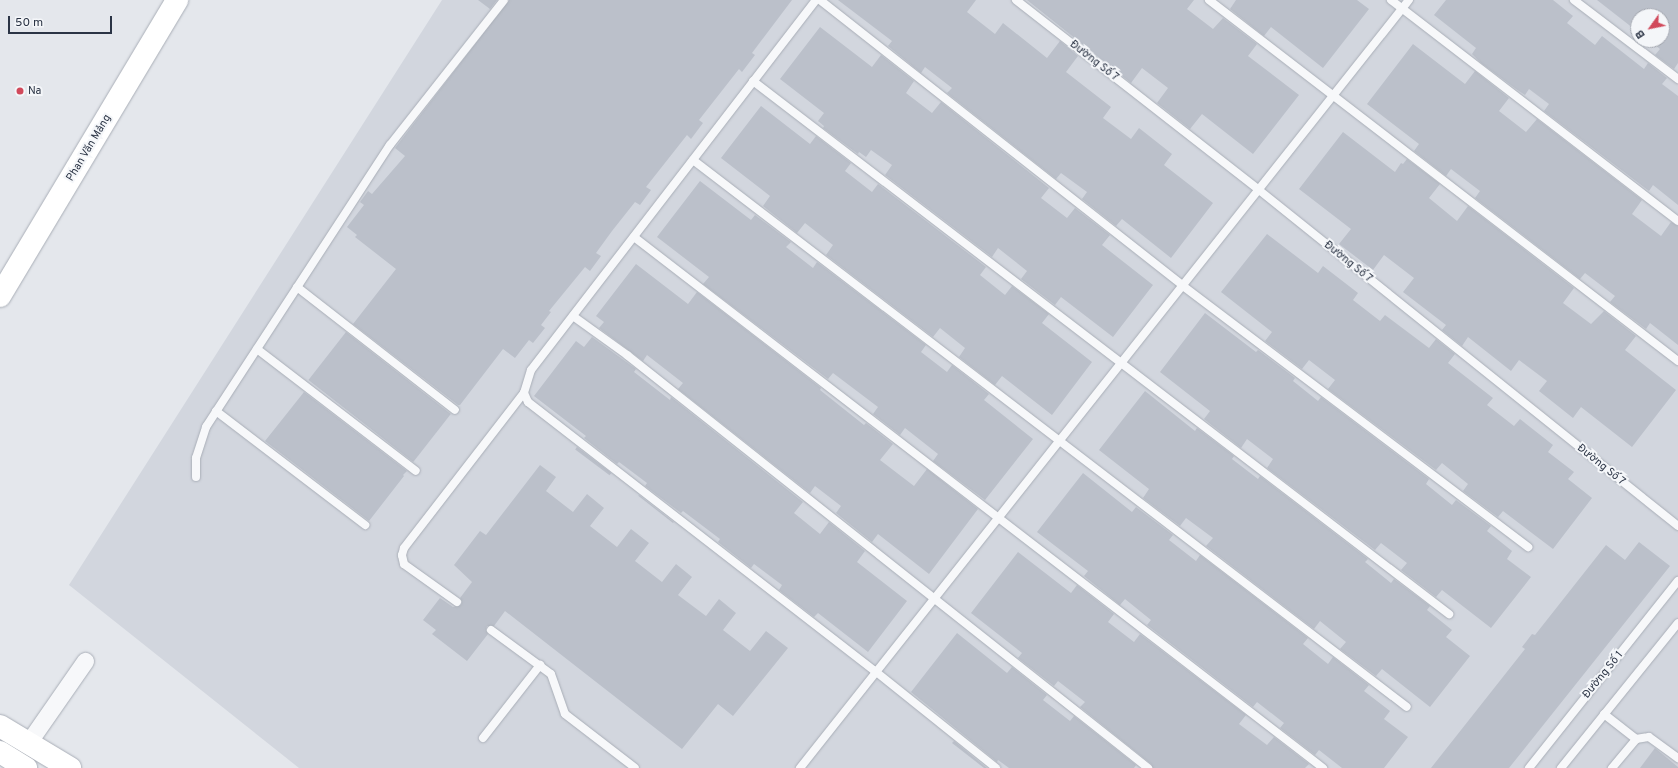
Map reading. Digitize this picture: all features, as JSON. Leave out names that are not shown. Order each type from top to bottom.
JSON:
[{"type":"main road","name":"Phan Văn Mảng","points":[[0,296],[177,0]]},
{"type":"main road","points":[[0,726],[70,768]]},
{"type":"main road","points":[[0,752],[26,768]]},
{"type":"street","points":[[28,743],[85,661]]},
{"type":"lane","points":[[196,477],[196,458],[206,427],[216,411],[390,145],[504,0]]},
{"type":"lane","points":[[457,602],[404,564],[402,556],[404,548],[524,393],[531,370],[816,0]]},
{"type":"lane","points":[[820,0],[1183,286],[1528,547]]},
{"type":"lane","name":"Đường Số 7","points":[[1016,0],[1259,190],[1678,526]]},
{"type":"lane","points":[[1209,0],[1678,361]]},
{"type":"lane","points":[[1391,0],[1678,221]]},
{"type":"lane","points":[[800,768],[1409,0]]},
{"type":"lane","points":[[1574,0],[1678,80]]},
{"type":"lane","points":[[754,81],[1448,614]]},
{"type":"lane","points":[[693,160],[1406,707]]},
{"type":"lane","points":[[634,237],[1323,768]]},
{"type":"lane","points":[[297,287],[455,410]]},
{"type":"lane","points":[[573,316],[633,360],[1148,768]]},
{"type":"lane","points":[[257,349],[416,471]]},
{"type":"lane","points":[[524,393],[528,402],[876,671],[996,768]]},
{"type":"lane","points":[[216,411],[365,525]]},
{"type":"lane","name":"Đường Số 1","points":[[1529,768],[1678,581]]},
{"type":"lane","points":[[1560,768],[1678,623]]},
{"type":"lane","points":[[491,630],[551,674],[565,714],[635,768]]},
{"type":"lane","points":[[483,738],[540,665]]},
{"type":"lane","points":[[1604,714],[1636,739]]},
{"type":"lane","points":[[1612,768],[1636,739],[1649,737],[1678,758]]},
{"type":"shaded area","points":[[442,0],[1678,0],[1678,768],[299,768],[69,585]]},
{"type":"building","points":[[478,0],[497,0],[490,9]]},
{"type":"building","points":[[509,0],[792,0],[752,53],[755,55],[742,72],[739,69],[699,120],[703,123],[691,139],[687,135],[646,187],[651,190],[640,205],[635,202],[612,231],[596,253],[601,256],[590,271],[585,267],[549,311],[551,312],[541,325],[545,328],[533,343],[529,340],[515,358],[503,349],[460,405],[458,405],[353,324],[396,269],[355,237],[357,235],[347,227],[364,205],[360,202],[368,191],[372,194],[405,156],[395,148]]},
{"type":"building","points":[[838,0],[976,0],[967,12],[995,34],[1003,23],[1047,58],[1060,41],[1078,56],[1066,72],[1111,107],[1103,118],[1131,139],[1139,128],[1172,154],[1164,165],[1213,203],[1171,258],[1122,219],[1116,226],[1082,199],[1087,192],[1061,173],[1056,179],[947,93],[952,88],[925,67],[921,73],[888,46],[892,41]]},
{"type":"building","points":[[1027,0],[1194,0],[1187,9],[1213,29],[1223,18],[1257,44],[1248,56],[1299,95],[1253,154],[1202,114],[1190,129],[1157,103],[1168,88],[1142,68],[1131,83]]},
{"type":"building","points":[[1236,0],[1357,0],[1369,9],[1323,68],[1271,27],[1264,36],[1230,9]]},
{"type":"building","points":[[1446,0],[1553,0],[1573,16],[1567,23],[1595,45],[1602,36],[1644,69],[1648,63],[1667,78],[1662,84],[1678,96],[1678,205],[1653,185],[1649,191],[1544,111],[1549,104],[1529,89],[1525,95],[1481,63],[1472,54],[1476,48],[1434,15]]},
{"type":"building","points":[[1597,0],[1678,0],[1678,63],[1674,69],[1655,55],[1660,49],[1659,48],[1670,48],[1670,8],[1630,8],[1630,26]]},
{"type":"building","points":[[820,27],[872,67],[881,55],[914,81],[906,93],[932,113],[941,102],[1049,188],[1041,198],[1067,218],[1075,208],[1110,235],[1102,245],[1153,285],[1113,337],[1061,297],[1055,305],[1021,279],[1027,271],[998,248],[992,257],[885,175],[892,165],[871,150],[866,157],[859,152],[858,154],[823,128],[824,126],[818,121],[824,113],[780,79]]},
{"type":"building","points":[[1413,44],[1465,84],[1475,71],[1509,98],[1499,111],[1526,132],[1537,119],[1642,200],[1632,214],[1661,236],[1671,222],[1678,226],[1678,345],[1650,323],[1646,329],[1610,302],[1615,296],[1585,273],[1580,279],[1475,198],[1480,191],[1451,169],[1446,176],[1414,151],[1419,144],[1367,104]]},
{"type":"building","points":[[761,106],[810,144],[816,136],[851,163],[845,171],[872,192],[878,184],[986,267],[980,275],[1005,295],[1012,286],[1049,314],[1042,323],[1092,362],[1052,415],[1002,376],[995,385],[959,357],[965,348],[940,328],[933,337],[826,255],[833,245],[805,223],[797,233],[763,206],[770,196],[721,158]]},
{"type":"building","points":[[1343,132],[1395,172],[1401,163],[1403,164],[1407,159],[1440,184],[1429,198],[1457,221],[1468,206],[1574,288],[1563,303],[1591,324],[1604,311],[1636,336],[1625,350],[1676,390],[1632,447],[1581,407],[1573,418],[1539,391],[1547,381],[1519,360],[1511,371],[1468,337],[1462,346],[1442,330],[1446,325],[1403,292],[1414,278],[1384,255],[1373,270],[1339,244],[1351,229],[1299,189]]},
{"type":"building","points":[[700,181],[751,220],[755,215],[791,242],[786,247],[813,268],[817,262],[926,345],[921,352],[947,372],[952,365],[989,394],[984,400],[1033,439],[985,500],[933,461],[938,454],[905,428],[900,435],[873,414],[878,407],[833,373],[828,379],[703,284],[709,277],[657,237]]},
{"type":"building","points":[[1267,234],[1318,273],[1323,266],[1358,293],[1353,300],[1380,321],[1385,315],[1429,348],[1436,339],[1455,354],[1448,363],[1493,398],[1487,405],[1514,426],[1520,419],[1553,445],[1548,452],[1574,472],[1568,479],[1592,498],[1553,549],[1503,511],[1498,517],[1463,491],[1468,484],[1442,463],[1436,470],[1328,389],[1335,380],[1309,360],[1302,369],[1265,341],[1272,332],[1221,292]]},
{"type":"building","points":[[636,264],[688,304],[697,292],[821,388],[820,390],[864,425],[866,423],[893,444],[880,460],[914,486],[927,469],[978,509],[929,574],[878,534],[872,542],[836,513],[841,506],[815,486],[810,493],[678,389],[683,383],[647,355],[643,361],[599,328],[604,322],[596,316]]},
{"type":"building","points":[[1205,313],[1256,352],[1258,350],[1295,378],[1293,381],[1318,401],[1321,397],[1429,479],[1426,484],[1452,505],[1456,500],[1491,526],[1487,531],[1512,551],[1507,559],[1531,577],[1491,628],[1442,590],[1436,597],[1401,570],[1407,563],[1381,543],[1375,550],[1267,468],[1273,459],[1247,439],[1241,448],[1204,419],[1210,411],[1160,372]]},
{"type":"building","points":[[346,332],[451,414],[413,462],[308,380]]},
{"type":"building","points":[[592,337],[636,369],[634,372],[670,400],[671,397],[803,502],[794,513],[820,534],[829,522],[865,551],[857,562],[907,601],[868,652],[818,613],[814,617],[779,590],[782,585],[754,564],[751,568],[718,542],[720,539],[683,511],[681,513],[645,486],[647,483],[619,462],[617,464],[584,438],[586,436],[534,396],[576,341],[584,347]]},
{"type":"building","points":[[1145,391],[1195,431],[1197,428],[1234,456],[1232,459],[1258,479],[1260,476],[1368,559],[1365,562],[1391,583],[1394,579],[1430,606],[1427,610],[1452,630],[1446,637],[1470,656],[1430,707],[1382,669],[1376,676],[1340,649],[1346,642],[1320,621],[1314,629],[1206,546],[1213,538],[1186,518],[1180,526],[1143,498],[1149,489],[1099,450]]},
{"type":"building","points":[[304,392],[407,471],[369,521],[265,441]]},
{"type":"building","points":[[577,447],[611,473],[610,475],[575,449]]},
{"type":"building","points":[[540,465],[556,477],[546,491],[573,512],[587,494],[604,508],[590,526],[617,547],[631,529],[649,543],[635,561],[662,582],[676,564],[692,577],[678,595],[706,616],[719,599],[736,613],[723,630],[750,651],[766,631],[788,648],[733,716],[718,704],[682,749],[505,611],[494,626],[487,626],[486,630],[488,634],[467,661],[432,634],[436,630],[423,620],[440,598],[453,607],[461,605],[462,602],[460,598],[472,582],[454,565],[480,531],[486,535]]},
{"type":"building","points":[[1083,473],[1132,512],[1136,507],[1173,535],[1169,540],[1196,561],[1200,555],[1308,638],[1303,644],[1328,664],[1333,657],[1369,685],[1364,691],[1390,711],[1384,719],[1408,737],[1384,768],[1342,768],[1319,750],[1315,755],[1280,728],[1284,723],[1257,702],[1253,707],[1147,625],[1151,620],[1125,599],[1120,605],[1084,576],[1088,571],[1037,532]]},
{"type":"building","points":[[639,495],[674,522],[673,523]]},
{"type":"building","points":[[1639,542],[1670,566],[1509,768],[1431,768],[1525,649],[1522,647],[1532,634],[1535,635],[1606,545],[1625,560]]},
{"type":"building","points":[[1018,552],[1071,593],[1077,585],[1114,614],[1108,622],[1134,642],[1140,634],[1246,715],[1239,724],[1267,745],[1274,737],[1309,764],[1305,768],[1153,768],[1151,764],[1080,707],[1085,702],[1058,681],[1054,686],[1018,658],[1022,653],[971,613]]},
{"type":"building","points":[[957,633],[1007,673],[1012,667],[1047,695],[1043,700],[1070,721],[1074,716],[1136,765],[1134,768],[1009,768],[998,760],[997,762],[911,692]]},
{"type":"building","points":[[954,741],[987,768],[984,768],[952,743]]},
{"type":"building","points":[[1655,748],[1678,767],[1678,768],[1640,768]]},
{"type":"place","name":"Na","points":[[20,91]]}]
